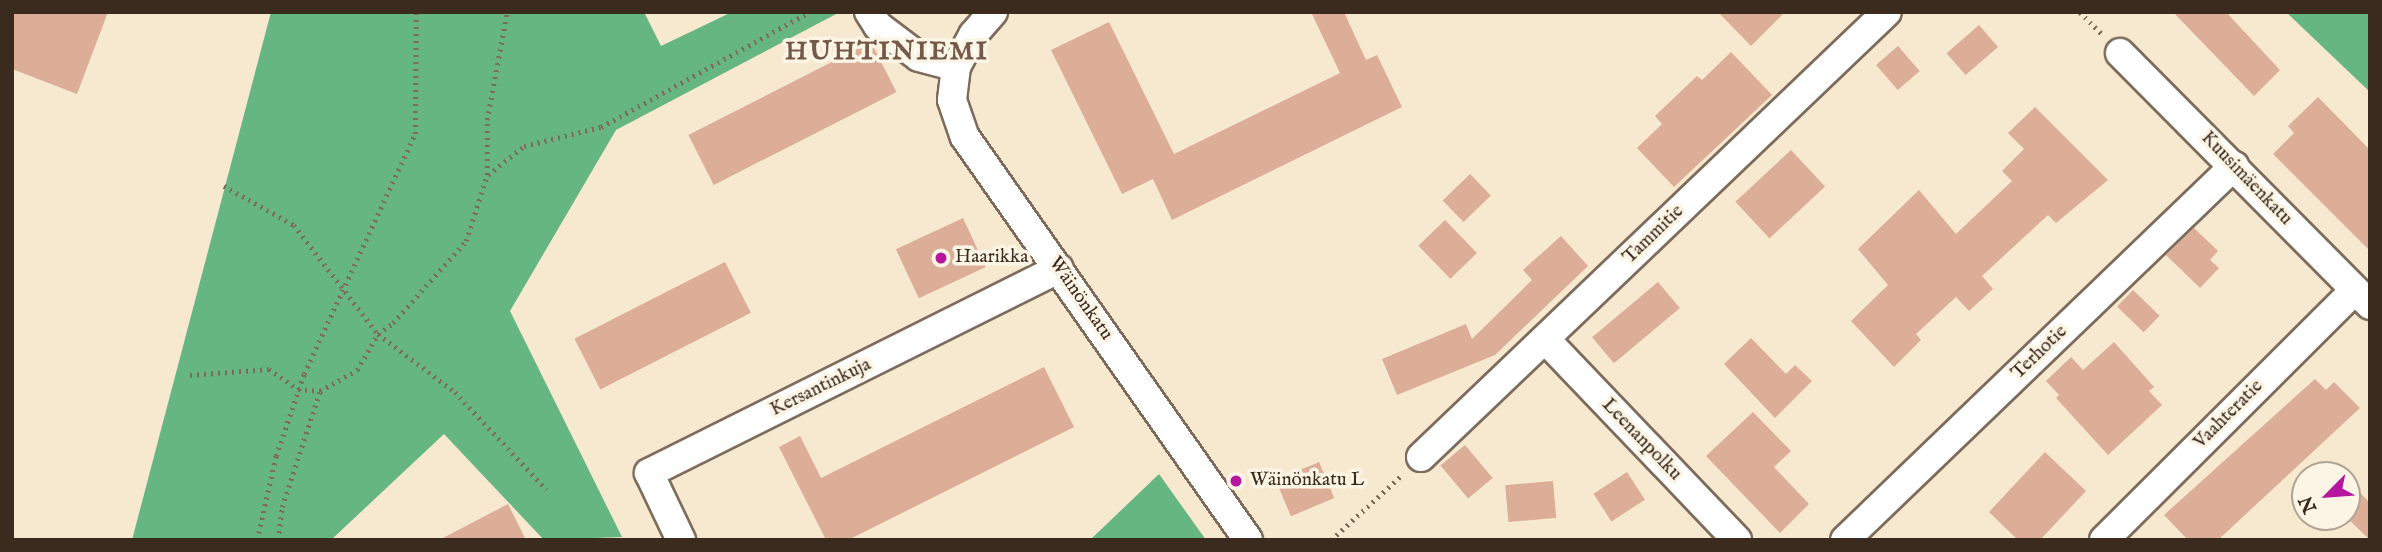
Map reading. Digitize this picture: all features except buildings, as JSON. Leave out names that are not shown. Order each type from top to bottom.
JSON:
[{"type":"street","points":[[869,12],[878,26],[919,57],[956,67],[973,35],[993,12]]},
{"type":"street","name":"Tammitie","points":[[1422,457],[1887,12]]},
{"type":"street","name":"Kuusimäenkatu","points":[[2120,53],[2362,298]]},
{"type":"street","name":"Wäinönkatu","points":[[956,67],[952,100],[965,137],[1248,540]]},
{"type":"street","name":"Terhotie","points":[[1845,540],[2234,166]]},
{"type":"street","name":"Kersantinkuja","points":[[681,540],[649,473],[1059,269]]},
{"type":"street","name":"Vaahteratie","points":[[2104,540],[2362,298]]},
{"type":"street","name":"Leenanpolku","points":[[1545,340],[1737,540]]},
{"type":"path","points":[[257,540],[276,456],[299,389],[415,134],[416,12]]},
{"type":"path","points":[[190,376],[269,369],[299,389],[320,391],[357,370],[378,334],[393,323],[466,241],[487,175],[487,120],[508,12]]},
{"type":"path","points":[[487,175],[523,146],[601,127],[809,12]]},
{"type":"path","points":[[224,186],[294,225],[378,334],[455,392],[547,490]]},
{"type":"path","points":[[278,540],[286,494],[320,391]]},
{"type":"path","points":[[1331,540],[1422,457]]},
{"type":"green space","points":[[271,12],[644,12],[661,46],[732,12],[840,12],[616,130],[510,311],[622,537],[544,540],[444,434],[331,540],[132,540]]},
{"type":"green space","points":[[2286,12],[2370,12],[2370,92]]},
{"type":"green space","points":[[1159,474],[1206,540],[1090,540]]},
{"type":"place","name":"Haarikka","points":[[941,258]]},
{"type":"place","name":"Wäinönkatu L","points":[[1236,481]]},
{"type":"district","name":"HUHTINIEMI","points":[[887,52]]}]
